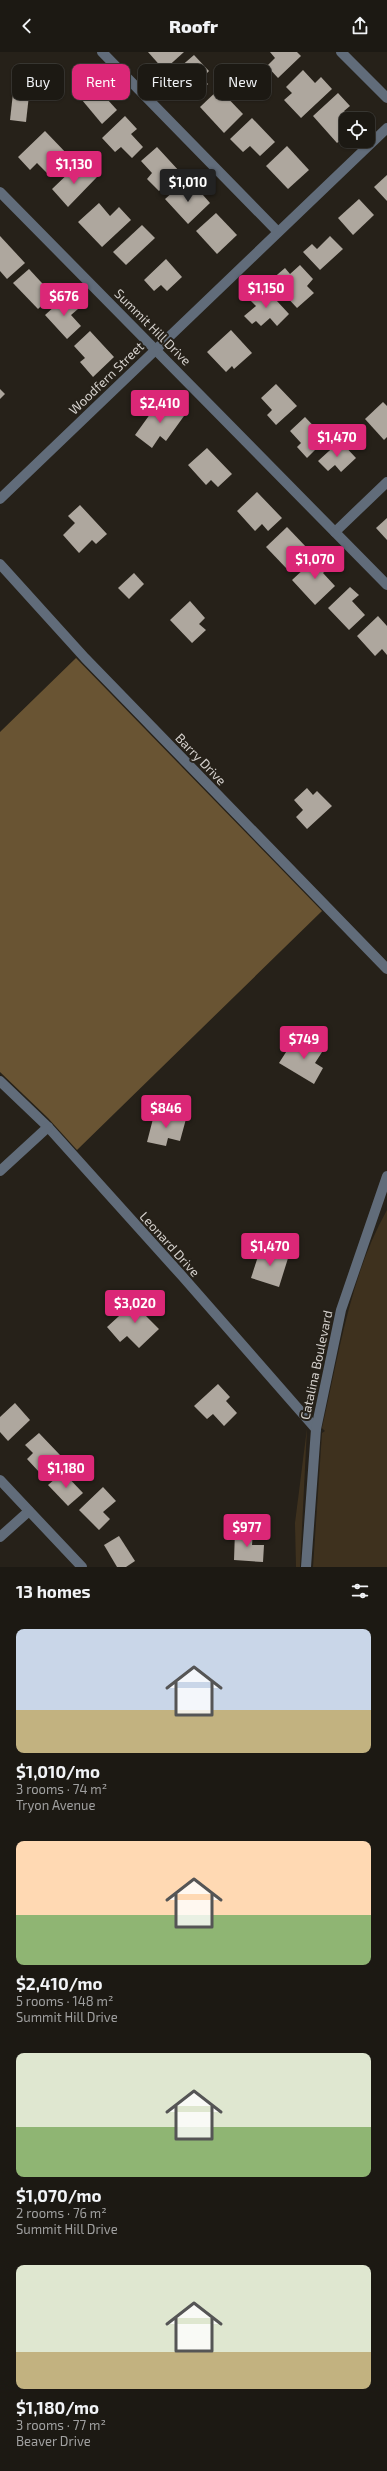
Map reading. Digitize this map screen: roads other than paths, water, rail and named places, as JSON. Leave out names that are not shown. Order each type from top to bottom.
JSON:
[{"type":"street","points":[[102,52],[278,232]]},
{"type":"street","points":[[341,52],[387,98]]},
{"type":"street","name":"Woodfern Street","points":[[0,499],[387,128]]},
{"type":"street","name":"Summit Hill Drive","points":[[0,192],[156,348],[387,585]]},
{"type":"street","points":[[335,532],[387,482]]},
{"type":"street","name":"Barry Drive","points":[[0,564],[85,658],[387,969]]},
{"type":"street","name":"Leonard Drive","points":[[0,1081],[48,1127],[183,1277],[316,1429]]},
{"type":"street","points":[[0,1171],[48,1127]]},
{"type":"street","name":"Catalina Boulevard","points":[[306,1567],[316,1429],[341,1310],[387,1176]]},
{"type":"street","points":[[0,1480],[82,1567]]},
{"type":"street","points":[[0,1537],[29,1510]]}]
